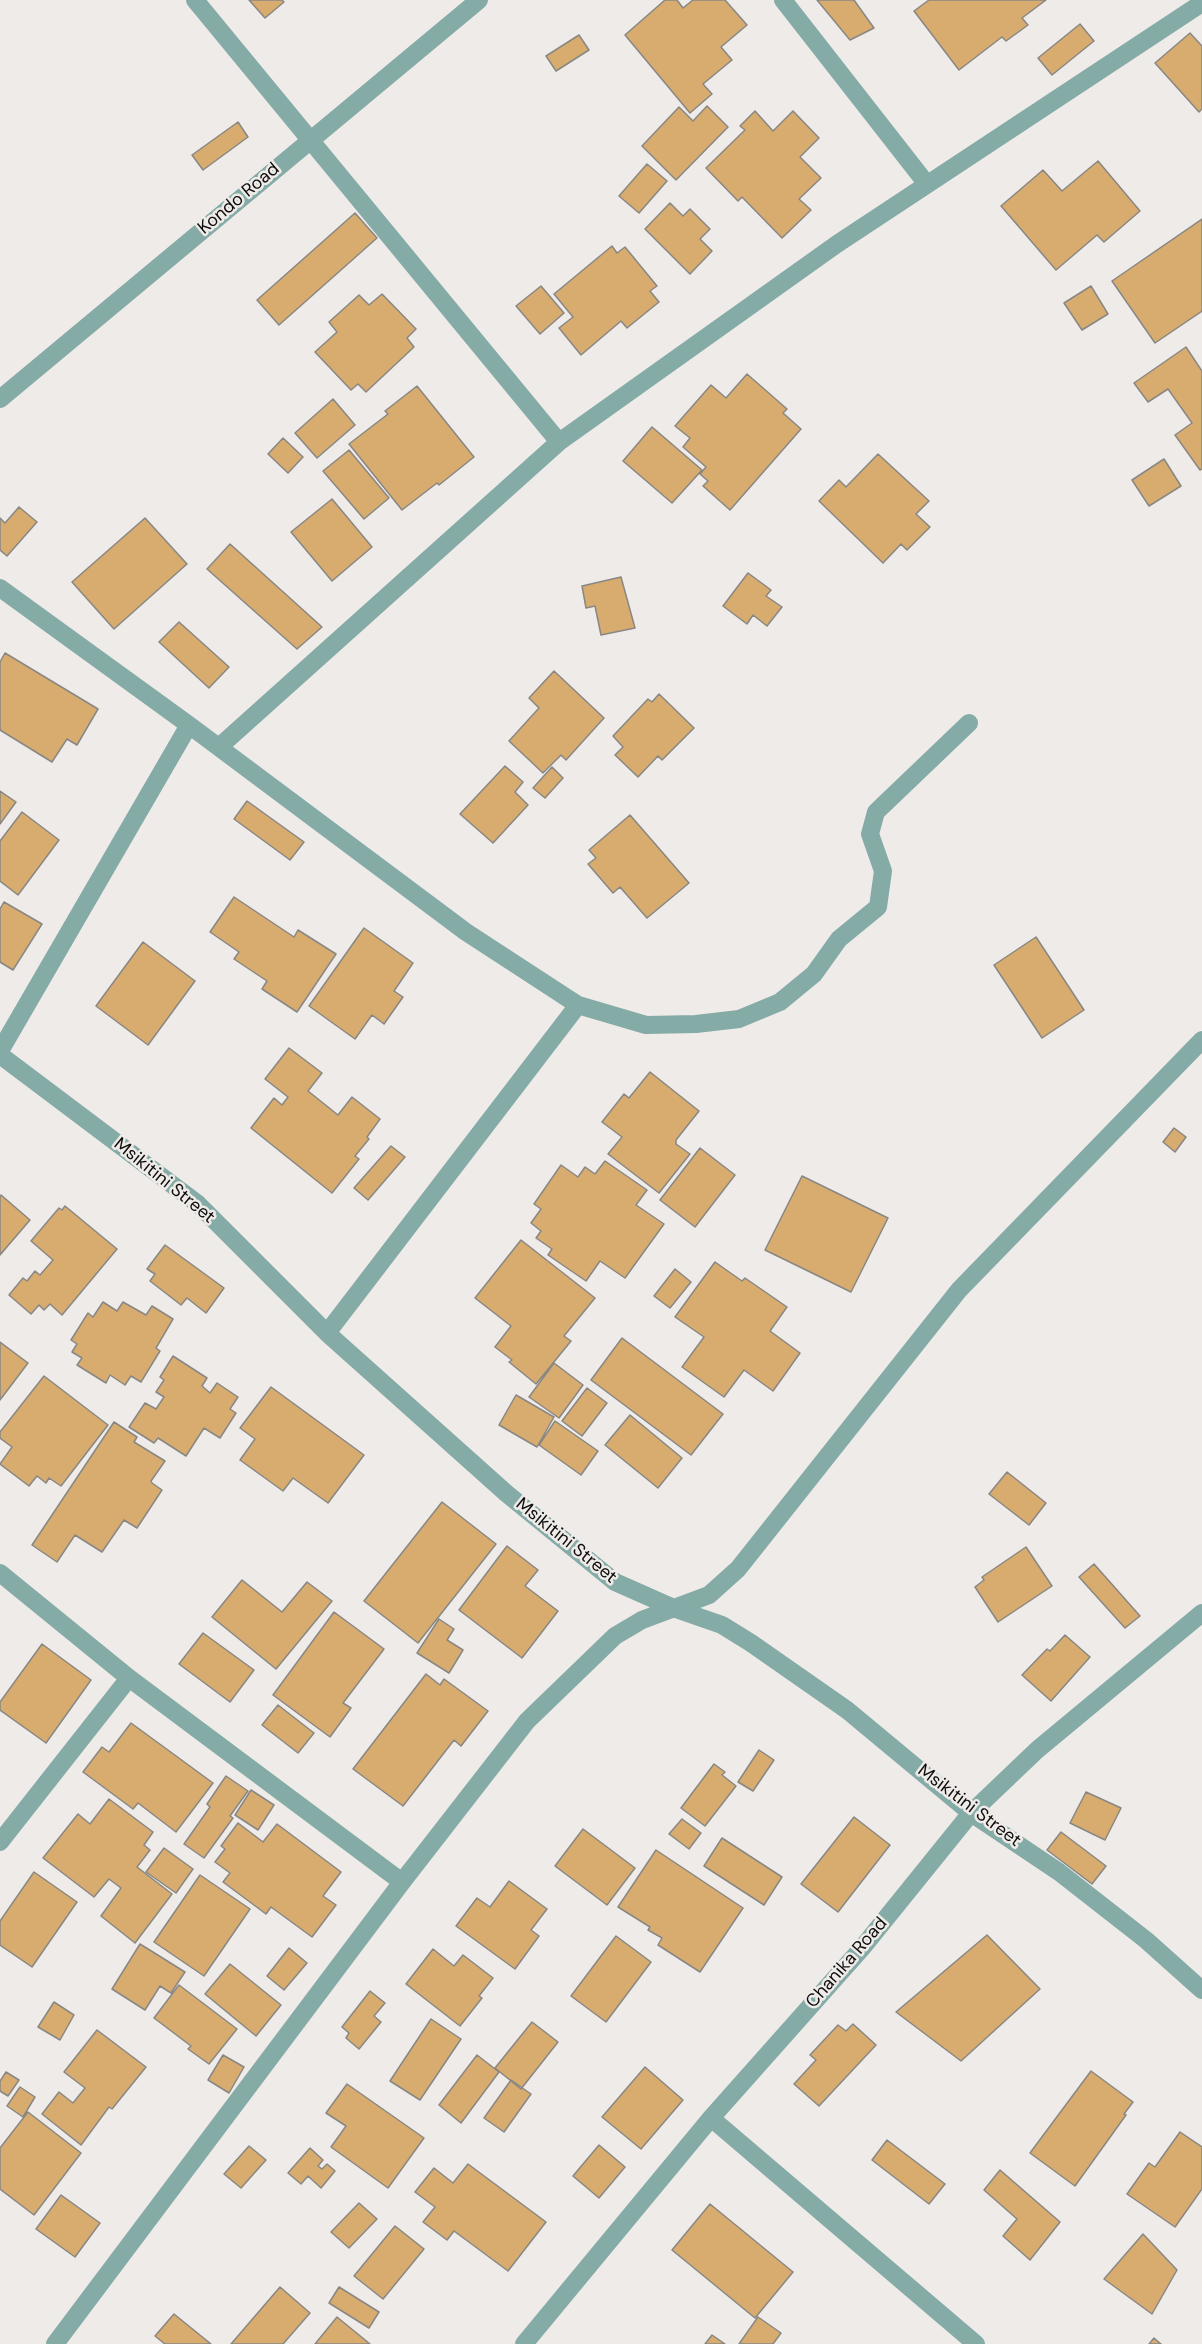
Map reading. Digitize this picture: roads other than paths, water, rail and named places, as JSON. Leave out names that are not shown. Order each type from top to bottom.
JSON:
[{"type":"street","points":[[195,0],[559,442]]},
{"type":"street","name":"Kondo Road","points":[[0,399],[479,0]]},
{"type":"street","points":[[783,0],[926,183]]},
{"type":"street","points":[[219,747],[559,442],[926,183],[1202,3]]},
{"type":"street","points":[[0,588],[219,747],[466,932],[578,1005],[646,1025],[696,1024],[739,1018],[780,1002],[814,974],[839,939],[878,907],[883,872],[870,834],[876,812],[969,723]]},
{"type":"street","points":[[0,1051],[189,725]]},
{"type":"street","points":[[327,1334],[578,1005]]},
{"type":"street","points":[[55,2344],[402,1882],[527,1721],[615,1636],[642,1620],[709,1595],[738,1569],[958,1290],[1202,1040]]},
{"type":"street","name":"Msikitini Street","points":[[0,1055],[198,1204],[327,1334],[506,1493],[615,1582],[676,1609],[722,1625],[751,1642],[847,1710],[971,1813],[1059,1872],[1146,1940],[1202,1990]]},
{"type":"street","points":[[0,1573],[129,1678],[402,1882]]},
{"type":"street","name":"Chanika Road","points":[[524,2344],[711,2118],[862,1948],[971,1813],[1037,1750],[1202,1613]]},
{"type":"street","points":[[0,1842],[129,1678]]},
{"type":"street","points":[[711,2118],[976,2344]]}]
